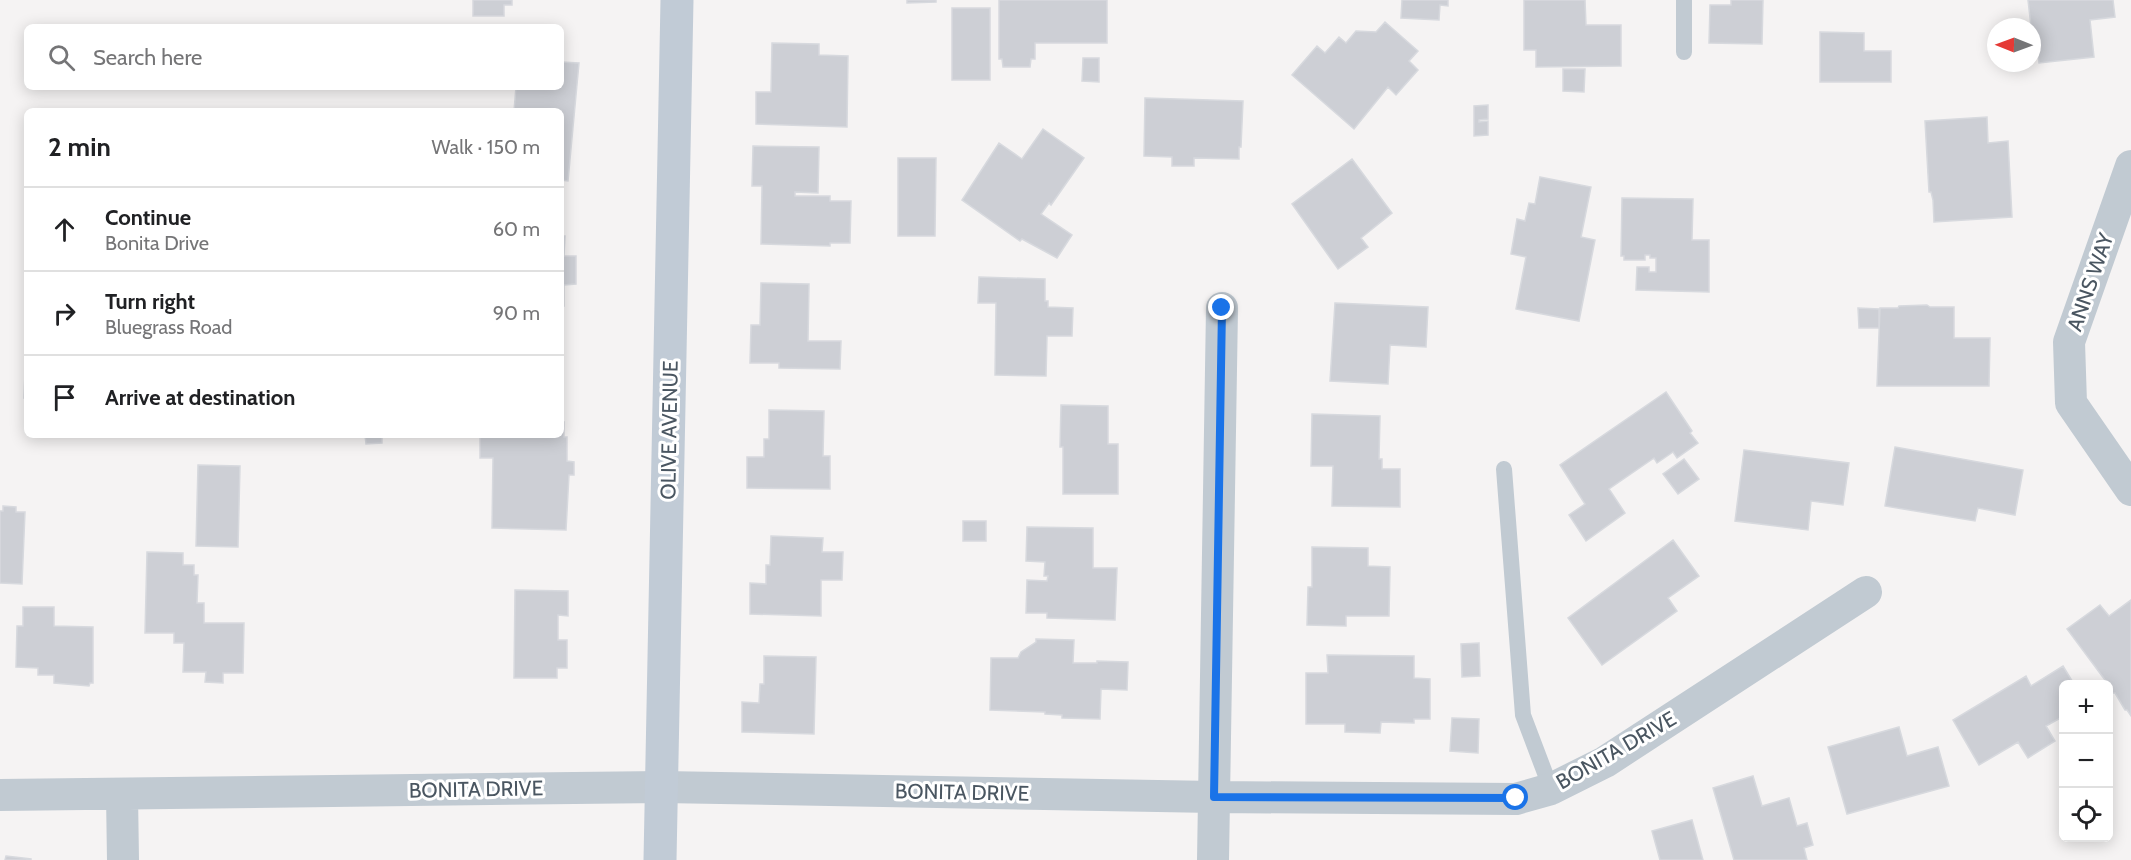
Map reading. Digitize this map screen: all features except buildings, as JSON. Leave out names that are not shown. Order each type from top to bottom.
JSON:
[{"type":"main road","name":"OLIVE AVENUE","points":[[660,860],[677,0]]},
{"type":"street","name":"ANNS WAY","points":[[2131,166],[2069,342],[2071,403],[2131,490]]},
{"type":"street","points":[[1213,860],[1222,308]]},
{"type":"street","name":"BONITA DRIVE","points":[[0,795],[662,787],[1214,797],[1516,798],[1551,789],[1605,762],[1866,592]]},
{"type":"street","points":[[123,794],[123,860]]},
{"type":"lane","points":[[1684,0],[1684,52]]},
{"type":"lane","points":[[1504,469],[1523,715],[1551,789]]},
{"type":"route","points":[[1222,308],[1214,797],[1516,798]]}]
